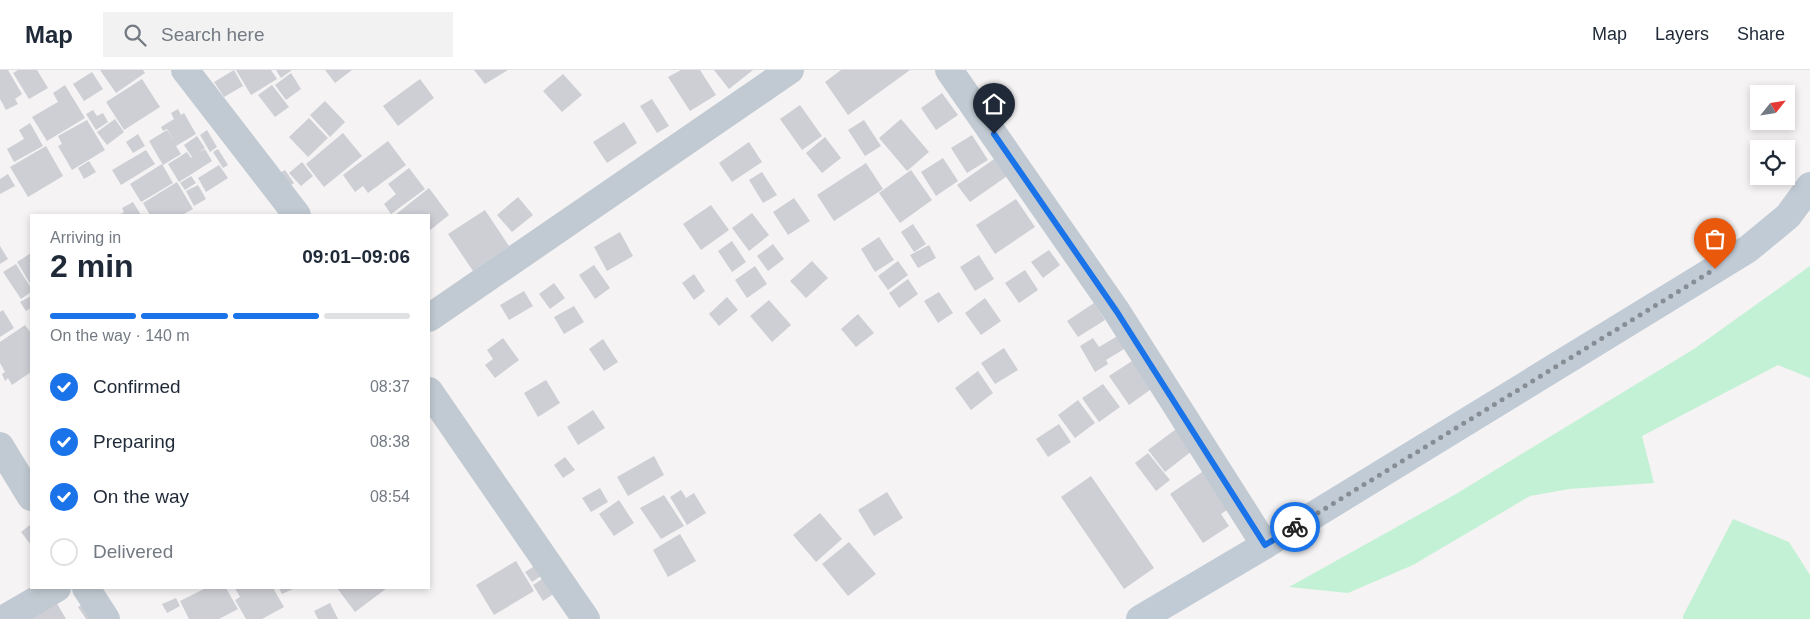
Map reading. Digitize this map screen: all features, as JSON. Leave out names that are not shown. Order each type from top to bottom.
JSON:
[{"type":"main road","points":[[1140,619],[1265,545],[1748,249],[1788,216],[1810,186]]},
{"type":"street","points":[[185,70],[296,214]]},
{"type":"street","points":[[430,317],[790,70]]},
{"type":"street","points":[[949,70],[1117,312],[1265,545]]},
{"type":"street","points":[[430,391],[586,619]]},
{"type":"street","points":[[0,446],[30,495]]},
{"type":"street","points":[[4,619],[55,589]]},
{"type":"street","points":[[87,589],[106,619]]},
{"type":"green space","points":[[1810,266],[1810,378],[1778,365],[1642,436],[1654,483],[1569,489],[1530,496],[1413,565],[1348,593],[1289,587],[1456,494],[1694,349]]},
{"type":"green space","points":[[1733,519],[1789,542],[1810,575],[1810,619],[1683,619]]},
{"type":"building","points":[[0,70],[8,70],[22,94],[15,99],[18,104],[6,110],[0,99]]},
{"type":"building","points":[[18,70],[37,70],[48,88],[29,99],[13,73]]},
{"type":"building","points":[[100,70],[143,70],[145,73],[116,93]]},
{"type":"building","points":[[234,70],[243,86],[224,97],[214,82]]},
{"type":"building","points":[[236,70],[271,70],[277,79],[251,95]]},
{"type":"building","points":[[276,70],[292,70],[281,78]]},
{"type":"building","points":[[325,70],[352,70],[335,83]]},
{"type":"building","points":[[474,70],[508,70],[485,84]]},
{"type":"building","points":[[681,70],[700,70],[716,95],[690,111],[668,77]]},
{"type":"building","points":[[714,70],[753,70],[729,89]]},
{"type":"building","points":[[841,70],[910,70],[848,115],[825,82]]},
{"type":"building","points":[[92,72],[103,89],[84,101],[73,84]]},
{"type":"building","points":[[291,73],[301,89],[286,100],[275,85]]},
{"type":"building","points":[[563,74],[582,95],[562,112],[543,91]]},
{"type":"building","points":[[142,79],[160,107],[124,130],[106,102]]},
{"type":"building","points":[[420,79],[434,98],[398,126],[383,106]]},
{"type":"building","points":[[65,85],[85,118],[47,141],[32,117],[58,102],[53,93]]},
{"type":"building","points":[[272,85],[289,107],[275,117],[258,95]]},
{"type":"building","points":[[942,93],[958,115],[936,130],[921,108]]},
{"type":"building","points":[[652,99],[669,126],[657,133],[640,106]]},
{"type":"building","points":[[325,101],[345,122],[330,137],[310,115]]},
{"type":"building","points":[[800,105],[822,136],[802,150],[780,119]]},
{"type":"building","points":[[178,109],[181,115],[184,113],[196,134],[176,146],[181,154],[163,165],[149,141],[167,130],[174,141],[167,129],[163,131],[161,127],[174,119],[171,113]]},
{"type":"building","points":[[93,110],[97,116],[103,113],[108,122],[96,130],[86,114]]},
{"type":"building","points":[[309,118],[328,138],[308,157],[289,137]]},
{"type":"building","points":[[115,119],[124,132],[107,145],[97,132]]},
{"type":"building","points":[[901,119],[929,152],[907,171],[879,138]]},
{"type":"building","points":[[87,120],[105,150],[72,170],[58,146],[62,144],[58,136]]},
{"type":"building","points":[[864,120],[881,146],[865,156],[848,130]]},
{"type":"building","points":[[624,122],[637,143],[607,163],[593,142]]},
{"type":"building","points":[[30,123],[43,146],[14,162],[7,149],[24,139],[19,130]]},
{"type":"building","points":[[207,130],[217,147],[210,152],[200,135]]},
{"type":"building","points":[[343,133],[362,156],[324,187],[306,164]]},
{"type":"building","points":[[138,134],[145,146],[133,153],[126,142]]},
{"type":"building","points":[[972,135],[988,160],[967,173],[951,148]]},
{"type":"building","points":[[197,136],[205,148],[199,152],[205,149],[212,161],[179,182],[168,164],[187,152],[191,158],[184,145]]},
{"type":"building","points":[[825,137],[841,158],[822,173],[806,153]]},
{"type":"building","points":[[388,141],[406,165],[368,193],[363,186],[355,192],[343,175]]},
{"type":"building","points":[[749,142],[762,162],[732,182],[719,163]]},
{"type":"building","points":[[46,146],[63,176],[28,197],[10,167]]},
{"type":"building","points":[[218,149],[228,165],[223,168],[213,152]]},
{"type":"building","points":[[146,150],[155,164],[121,185],[112,170]]},
{"type":"building","points":[[997,157],[1010,174],[970,202],[957,185]]},
{"type":"building","points":[[943,158],[958,181],[936,196],[921,172]]},
{"type":"building","points":[[89,161],[96,172],[84,179],[78,168]]},
{"type":"building","points":[[302,162],[313,176],[301,186],[289,173]]},
{"type":"building","points":[[866,163],[883,189],[834,221],[817,195]]},
{"type":"building","points":[[162,164],[173,183],[141,202],[130,184]]},
{"type":"building","points":[[219,165],[228,178],[206,192],[198,178]]},
{"type":"building","points":[[409,168],[425,189],[391,214],[384,204],[396,194],[388,184]]},
{"type":"building","points":[[285,170],[294,183],[284,190],[275,176]]},
{"type":"building","points":[[911,170],[932,200],[900,223],[879,193]]},
{"type":"building","points":[[762,172],[777,195],[763,203],[749,180]]},
{"type":"building","points":[[8,174],[15,186],[0,194],[0,179]]},
{"type":"building","points":[[191,176],[196,183],[185,190],[180,183]]},
{"type":"building","points":[[177,182],[193,209],[184,214],[149,214],[143,203]]},
{"type":"building","points":[[198,185],[206,199],[194,206],[186,191]]},
{"type":"building","points":[[429,188],[449,215],[430,230],[430,214],[396,214]]},
{"type":"building","points":[[518,197],[533,215],[512,232],[497,215]]},
{"type":"building","points":[[794,198],[810,221],[788,235],[773,212]]},
{"type":"building","points":[[1016,199],[1035,227],[995,254],[976,225]]},
{"type":"building","points":[[133,202],[140,214],[121,214],[124,212],[122,208]]},
{"type":"building","points":[[711,205],[729,230],[701,250],[683,224]]},
{"type":"building","points":[[485,210],[509,246],[473,271],[448,234]]},
{"type":"building","points":[[752,213],[769,235],[749,251],[732,228]]},
{"type":"building","points":[[913,224],[926,244],[914,252],[901,232]]},
{"type":"building","points":[[620,232],[633,256],[607,271],[594,247]]},
{"type":"building","points":[[879,237],[894,260],[875,272],[861,249]]},
{"type":"building","points":[[732,241],[746,262],[732,272],[718,251]]},
{"type":"building","points":[[773,244],[784,259],[768,271],[757,256]]},
{"type":"building","points":[[929,245],[936,258],[918,268],[910,255]]},
{"type":"building","points":[[0,246],[8,259],[0,264]]},
{"type":"building","points":[[1049,250],[1060,265],[1043,278],[1031,262]]},
{"type":"building","points":[[30,254],[30,283],[17,262]]},
{"type":"building","points":[[979,255],[994,279],[975,291],[960,267]]},
{"type":"building","points":[[812,261],[828,278],[806,298],[790,281]]},
{"type":"building","points":[[898,261],[908,275],[888,290],[878,276]]},
{"type":"building","points":[[16,264],[30,286],[30,293],[21,299],[3,272]]},
{"type":"building","points":[[594,265],[610,288],[595,299],[579,275]]},
{"type":"building","points":[[755,266],[767,284],[747,298],[735,280]]},
{"type":"building","points":[[1025,270],[1038,290],[1019,303],[1005,283]]},
{"type":"building","points":[[694,274],[705,291],[694,300],[682,283]]},
{"type":"building","points":[[908,279],[918,294],[899,308],[889,293]]},
{"type":"building","points":[[554,283],[565,298],[550,309],[539,294]]},
{"type":"building","points":[[524,291],[533,306],[509,320],[500,305]]},
{"type":"building","points":[[939,292],[953,313],[938,323],[924,301]]},
{"type":"building","points":[[30,297],[30,309],[26,311],[20,302]]},
{"type":"building","points":[[727,297],[738,310],[719,326],[709,314]]},
{"type":"building","points":[[985,298],[1001,321],[981,335],[965,313]]},
{"type":"building","points":[[769,300],[791,325],[772,342],[750,316]]},
{"type":"building","points":[[1094,303],[1105,320],[1078,337],[1067,321]]},
{"type":"building","points":[[574,306],[584,322],[564,334],[554,317]]},
{"type":"building","points":[[3,310],[14,328],[0,337],[0,312]]},
{"type":"building","points":[[858,314],[874,333],[856,347],[841,329]]},
{"type":"building","points":[[25,325],[30,332],[30,373],[12,385],[8,378],[5,381],[2,374],[5,372],[0,363],[0,342]]},
{"type":"building","points":[[1121,334],[1129,346],[1106,360],[1108,364],[1095,372],[1080,346],[1093,338],[1099,347]]},
{"type":"building","points":[[503,338],[519,360],[495,378],[485,365],[493,359],[487,350]]},
{"type":"building","points":[[603,339],[618,362],[604,371],[589,349]]},
{"type":"building","points":[[1004,348],[1018,370],[995,384],[981,363]]},
{"type":"building","points":[[1135,359],[1154,387],[1129,405],[1109,376]]},
{"type":"building","points":[[978,371],[993,393],[971,410],[955,388]]},
{"type":"building","points":[[546,380],[560,403],[538,417],[524,393]]},
{"type":"building","points":[[1103,384],[1120,407],[1099,422],[1082,398]]},
{"type":"building","points":[[1078,400],[1095,423],[1075,438],[1058,415]]},
{"type":"building","points":[[593,410],[605,428],[578,445],[567,427]]},
{"type":"building","points":[[1059,424],[1071,442],[1048,457],[1036,439]]},
{"type":"building","points":[[1176,429],[1192,451],[1165,472],[1148,450]]},
{"type":"building","points":[[1148,453],[1170,480],[1156,491],[1135,463]]},
{"type":"building","points":[[654,456],[664,475],[628,496],[617,477]]},
{"type":"building","points":[[565,457],[575,470],[563,478],[554,465]]},
{"type":"building","points":[[1205,470],[1230,508],[1221,514],[1229,526],[1203,543],[1170,494]]},
{"type":"building","points":[[1091,476],[1154,568],[1124,589],[1061,497]]},
{"type":"building","points":[[600,488],[608,502],[591,512],[582,498]]},
{"type":"building","points":[[681,490],[686,498],[694,493],[706,513],[687,525],[670,497]]},
{"type":"building","points":[[887,492],[903,518],[874,536],[858,510]]},
{"type":"building","points":[[664,495],[684,526],[661,539],[640,508]]},
{"type":"building","points":[[619,500],[634,523],[614,536],[599,514]]},
{"type":"building","points":[[820,513],[842,539],[816,562],[793,535]]},
{"type":"building","points":[[30,525],[30,544],[21,532]]},
{"type":"building","points":[[680,534],[696,561],[668,577],[653,550]]},
{"type":"building","points":[[849,542],[876,574],[848,596],[822,564]]},
{"type":"building","points":[[516,561],[534,591],[494,615],[476,585]]},
{"type":"building","points":[[541,562],[547,572],[532,582],[525,572]]},
{"type":"building","points":[[548,575],[558,591],[543,601],[533,585]]},
{"type":"building","points":[[204,589],[227,589],[238,609],[219,619],[189,619],[180,601]]},
{"type":"building","points":[[236,589],[274,589],[284,607],[262,619],[246,619],[235,600],[240,597]]},
{"type":"building","points":[[280,589],[293,589],[282,594]]},
{"type":"building","points":[[338,589],[386,589],[355,612]]},
{"type":"building","points":[[52,595],[66,619],[11,619]]},
{"type":"building","points":[[176,598],[180,606],[167,613],[162,604]]},
{"type":"building","points":[[91,600],[103,619],[86,619],[78,607]]},
{"type":"building","points":[[330,603],[338,619],[318,619],[314,611]]},
{"type":"way so far","points":[[1295,527],[1715,269]]},
{"type":"route","points":[[994,134],[1117,312],[1265,545],[1295,527]]}]
